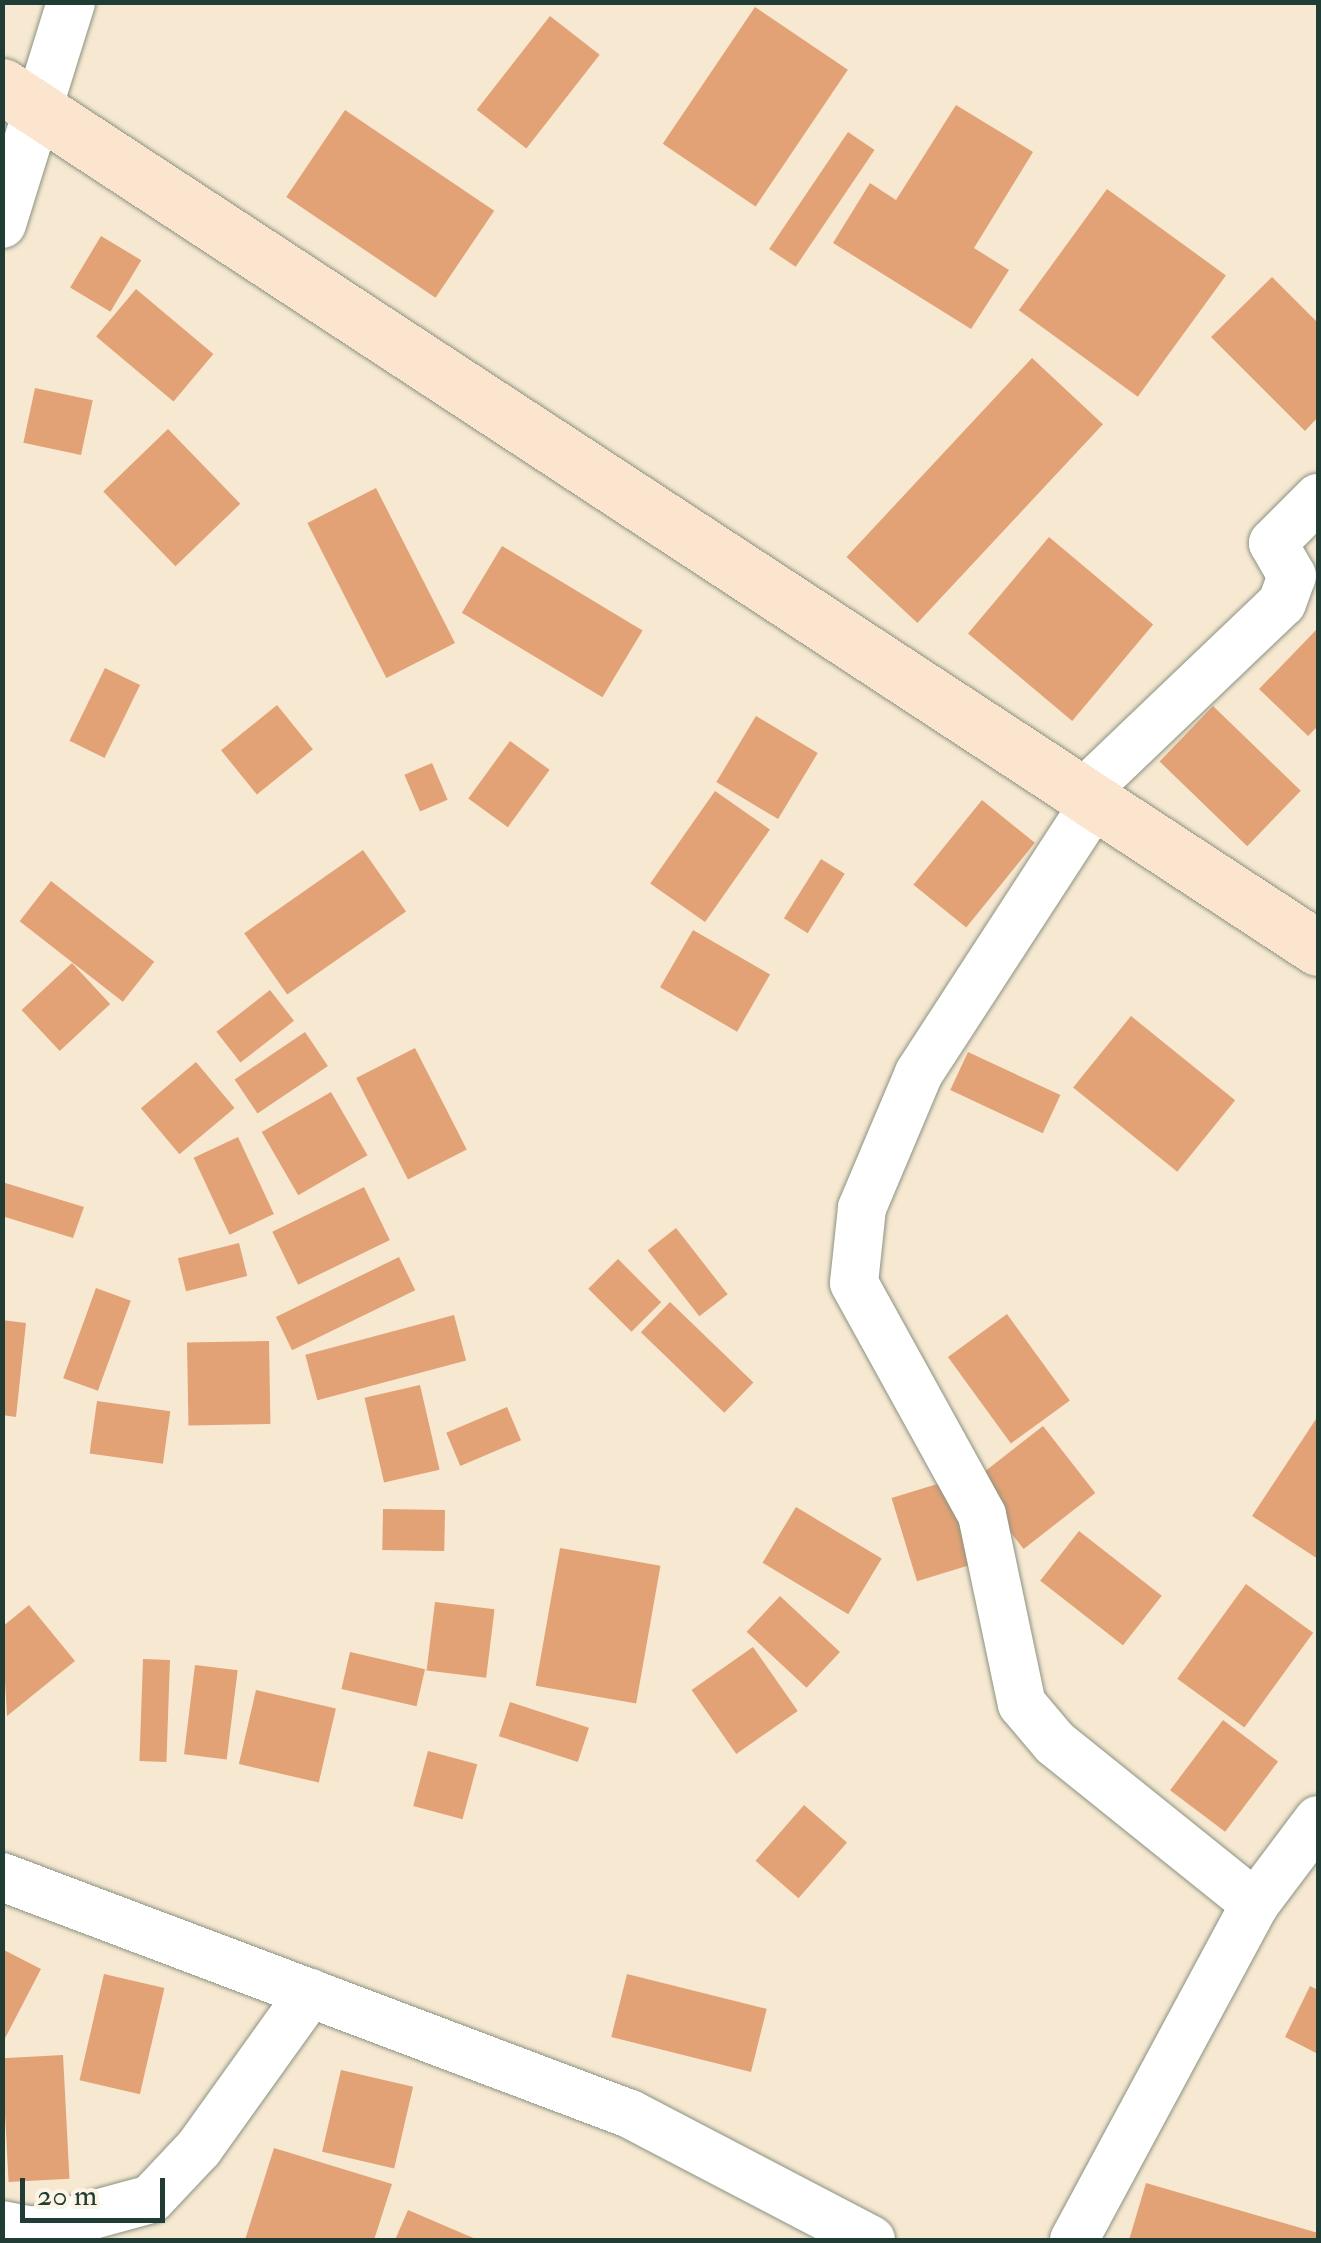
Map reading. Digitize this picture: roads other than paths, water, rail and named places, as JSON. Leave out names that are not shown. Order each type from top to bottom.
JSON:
[{"type":"main road","points":[[20,96],[1318,948]]},
{"type":"street","points":[[2,224],[20,96],[71,2]]},
{"type":"street","points":[[1254,1904],[1055,1743],[1022,1704],[982,1515],[854,1284],[862,1208],[918,1073],[1089,798],[1282,603],[1292,576],[1274,543],[1318,498]]},
{"type":"street","points":[[1074,2240],[1254,1904],[1318,1820]]},
{"type":"street","points":[[2,1878],[630,2114],[871,2240]]},
{"type":"street","points":[[25,2232],[151,2199],[199,2148],[310,1993]]}]
